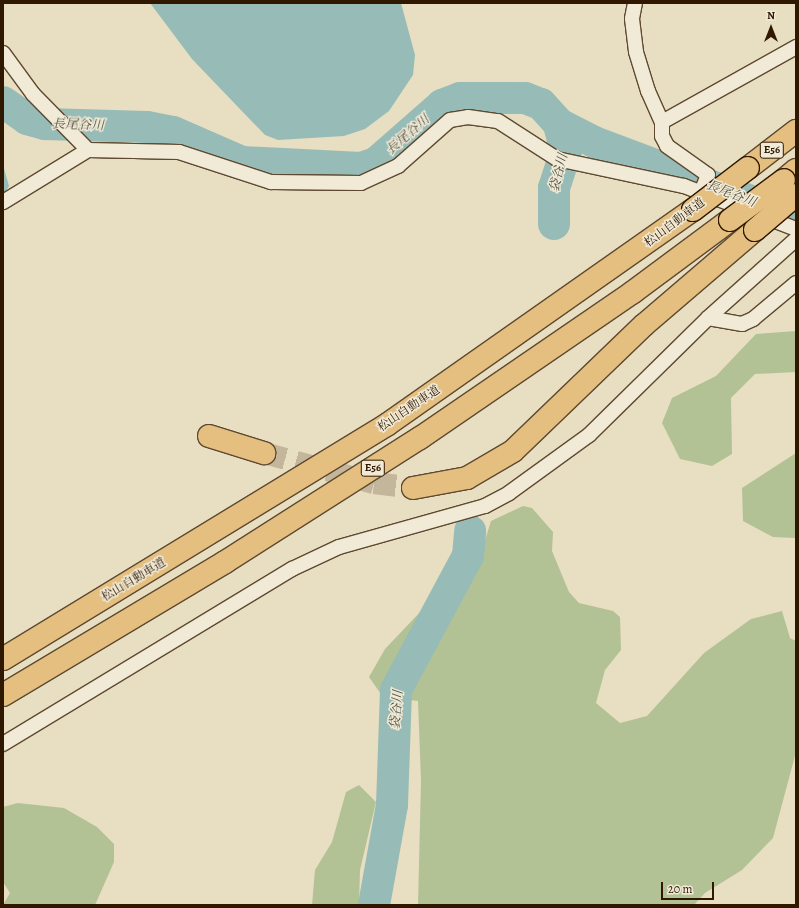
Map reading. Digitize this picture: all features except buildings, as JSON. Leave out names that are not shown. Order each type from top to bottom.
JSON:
[{"type":"highway","name":"松山自動車道","points":[[3,659],[388,424],[697,201],[748,168],[796,131]]},
{"type":"highway","name":"E56","points":[[3,695],[225,562],[420,438],[633,292],[730,220],[792,182]]},
{"type":"highway","points":[[413,488],[467,478],[513,451],[644,325],[755,230],[792,182]]},
{"type":"highway","points":[[209,436],[264,453]]},
{"type":"highway","points":[[3,645],[138,569],[209,534]]},
{"type":"street","points":[[635,3],[632,20],[636,52],[648,91],[662,122],[662,136],[667,146],[708,175],[697,201]]},
{"type":"street","points":[[662,122],[796,47]]},
{"type":"street","points":[[3,52],[56,119],[88,150]]},
{"type":"street","points":[[3,202],[88,150],[179,152],[271,182],[361,183],[398,166],[450,120],[468,117],[498,121],[556,159],[577,163],[697,201],[796,229]]},
{"type":"street","points":[[3,744],[292,568],[339,547],[485,506],[510,493],[590,435],[708,318],[793,242]]},
{"type":"street","points":[[708,318],[742,324],[753,319],[796,283]]},
{"type":"green space","points":[[796,331],[796,372],[755,374],[731,398],[732,454],[712,466],[680,459],[662,423],[672,398],[716,376],[756,334]]},
{"type":"green space","points":[[796,453],[796,538],[773,537],[743,521],[742,488]]},
{"type":"green space","points":[[523,506],[532,508],[553,532],[552,551],[569,592],[579,603],[613,611],[620,617],[621,650],[605,670],[596,703],[620,723],[647,716],[704,653],[751,619],[782,611],[790,638],[796,641],[796,752],[773,838],[742,870],[705,893],[694,905],[418,905],[421,781],[418,701],[383,697],[369,677],[385,649],[442,589],[477,566],[491,521]]},
{"type":"green space","points":[[359,785],[376,802],[360,870],[359,905],[312,905],[315,870],[332,842],[346,792]]},
{"type":"green space","points":[[18,803],[64,808],[97,827],[114,844],[114,862],[95,905],[3,905],[10,893],[3,882],[3,807]]},
{"type":"water","points":[[150,3],[401,3],[415,55],[413,75],[389,111],[365,129],[344,136],[278,140],[265,135],[192,59]]},
{"type":"water","points":[[3,165],[9,186],[3,196]]},
{"type":"waterway","name":"長尾谷川","points":[[3,102],[27,119],[45,124],[147,127],[173,132],[242,162],[361,168],[376,163],[442,105],[460,98],[525,98],[541,104],[559,124],[594,142],[796,218]]},
{"type":"waterway","name":"袋谷川","points":[[554,224],[554,188],[566,151],[559,124]]},
{"type":"waterway","name":"袋谷川","points":[[374,905],[392,805],[396,690],[468,556],[470,531]]},
{"type":"tunnel","points":[[264,453],[374,483],[413,488]]}]
